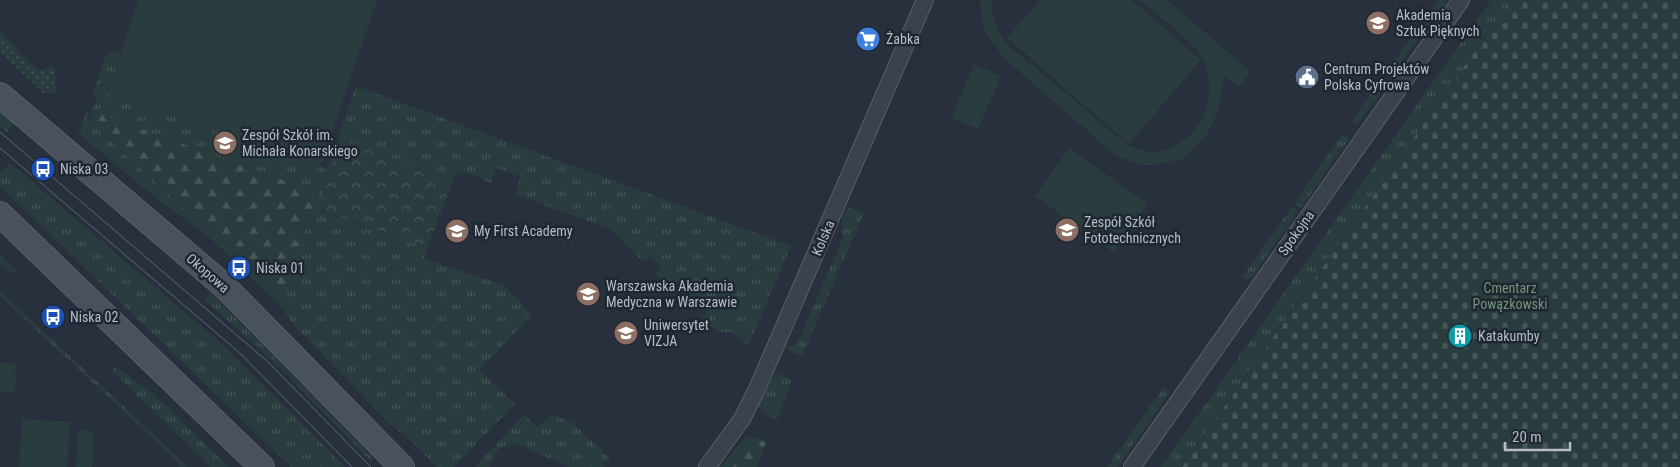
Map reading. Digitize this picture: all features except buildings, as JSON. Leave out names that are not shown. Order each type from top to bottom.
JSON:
[{"type":"main road","name":"Okopowa","points":[[0,95],[223,285],[402,467]]},
{"type":"main road","points":[[0,214],[262,467]]},
{"type":"street","name":"Kolska","points":[[707,467],[742,419],[757,389],[925,0]]},
{"type":"street","name":"Spokojna","points":[[1132,467],[1461,0]]},
{"type":"green space","points":[[139,0],[377,0],[320,166],[107,94]]},
{"type":"green space","points":[[980,0],[992,0],[995,24],[1007,44],[1125,143],[1143,151],[1155,152],[1171,148],[1195,130],[1203,117],[1208,103],[1210,88],[1208,73],[1197,51],[1140,0],[1167,0],[1251,72],[1239,86],[1224,75],[1219,108],[1208,133],[1183,159],[1146,166],[1116,156],[1004,58],[984,31]]},
{"type":"green space","points":[[1040,0],[1132,0],[1201,60],[1129,144],[1007,38]]},
{"type":"green space","points":[[1438,0],[1447,0],[1394,72],[1389,68]]},
{"type":"green space","points":[[1491,0],[1511,0],[1181,467],[1161,467]]},
{"type":"green space","name":"Cmentarz Powązkowski","points":[[1511,0],[1680,0],[1680,467],[1182,467]]},
{"type":"green space","points":[[0,32],[38,71],[54,66],[57,92],[43,93],[0,51]]},
{"type":"green space","points":[[113,51],[121,53],[107,94],[327,169],[356,86],[791,246],[748,346],[732,332],[717,332],[702,318],[708,311],[697,299],[690,306],[679,296],[684,290],[673,279],[667,285],[655,274],[661,267],[650,256],[643,262],[612,230],[515,194],[521,177],[496,168],[491,183],[463,171],[461,175],[455,173],[452,183],[341,139],[318,210],[427,248],[425,259],[503,285],[532,315],[479,370],[515,404],[453,467],[437,467],[409,439],[390,424],[291,322],[280,305],[206,234],[163,204],[79,134],[88,107],[89,121],[282,298],[319,193],[92,111],[97,97],[92,95],[107,53]]},
{"type":"green space","points":[[974,64],[1001,76],[978,129],[951,118]]},
{"type":"green space","points":[[1380,80],[1386,83],[1386,87],[1357,125],[1352,121]]},
{"type":"green space","points":[[0,111],[15,123],[7,132],[0,126]]},
{"type":"green space","points":[[92,111],[319,193],[283,298],[89,121]]},
{"type":"green space","points":[[1344,132],[1349,139],[1301,208],[1294,203]]},
{"type":"green space","points":[[341,139],[452,183],[427,248],[318,209]]},
{"type":"green space","points":[[1069,148],[1148,204],[1113,252],[1035,196]]},
{"type":"green space","points":[[10,163],[222,344],[345,467],[291,467],[0,186],[0,173]]},
{"type":"green space","points":[[850,207],[864,213],[802,356],[784,348],[797,344],[843,238],[842,217],[845,210]]},
{"type":"green space","points":[[1292,207],[1298,211],[1251,278],[1246,280],[1242,277]]},
{"type":"green space","points":[[0,255],[17,271],[12,274],[0,264]]},
{"type":"green space","points":[[0,291],[185,464],[185,467],[179,467],[179,463],[0,296]]},
{"type":"green space","points":[[211,293],[374,459],[372,462],[275,363],[205,300]]},
{"type":"green space","points":[[0,362],[16,364],[15,393],[0,392]]},
{"type":"green space","points":[[116,367],[150,391],[229,467],[211,467],[112,371]]},
{"type":"green space","points":[[778,374],[792,380],[777,420],[762,412],[759,406],[774,375]]},
{"type":"green space","points":[[1164,387],[1170,392],[1118,467],[1107,467]]},
{"type":"green space","points":[[552,414],[574,424],[610,459],[602,467],[569,467],[517,444],[499,448],[489,467],[475,467],[524,415],[538,427]]},
{"type":"green space","points":[[22,419],[70,422],[67,467],[19,467]]},
{"type":"green space","points":[[78,430],[94,432],[92,467],[76,467]]},
{"type":"green space","points":[[748,435],[767,442],[756,467],[720,467]]},
{"type":"tram line","points":[[0,132],[268,362],[371,467]]},
{"type":"tram line","points":[[0,148],[242,355],[352,467]]},
{"type":"place","name":"Akademia Sztuk Pięknych","points":[[1378,23]]},
{"type":"place","name":"Żabka","points":[[868,39]]},
{"type":"place","name":"Centrum Projektów Polska Cyfrowa","points":[[1307,77]]},
{"type":"place","name":"Zespół Szkół im. Michała Konarskiego","points":[[225,143]]},
{"type":"place","name":"Niska 03","points":[[43,169]]},
{"type":"place","name":"Zespół Szkół Fototechnicznych","points":[[1067,230]]},
{"type":"place","name":"My First Academy","points":[[457,231]]},
{"type":"place","name":"Niska 01","points":[[239,268]]},
{"type":"place","name":"Warszawska Akademia Medyczna w Warszawie","points":[[588,294]]},
{"type":"place","name":"Niska 02","points":[[53,317]]},
{"type":"place","name":"Uniwersytet VIZJA","points":[[626,333]]},
{"type":"place","name":"Katakumby","points":[[1460,336]]}]
